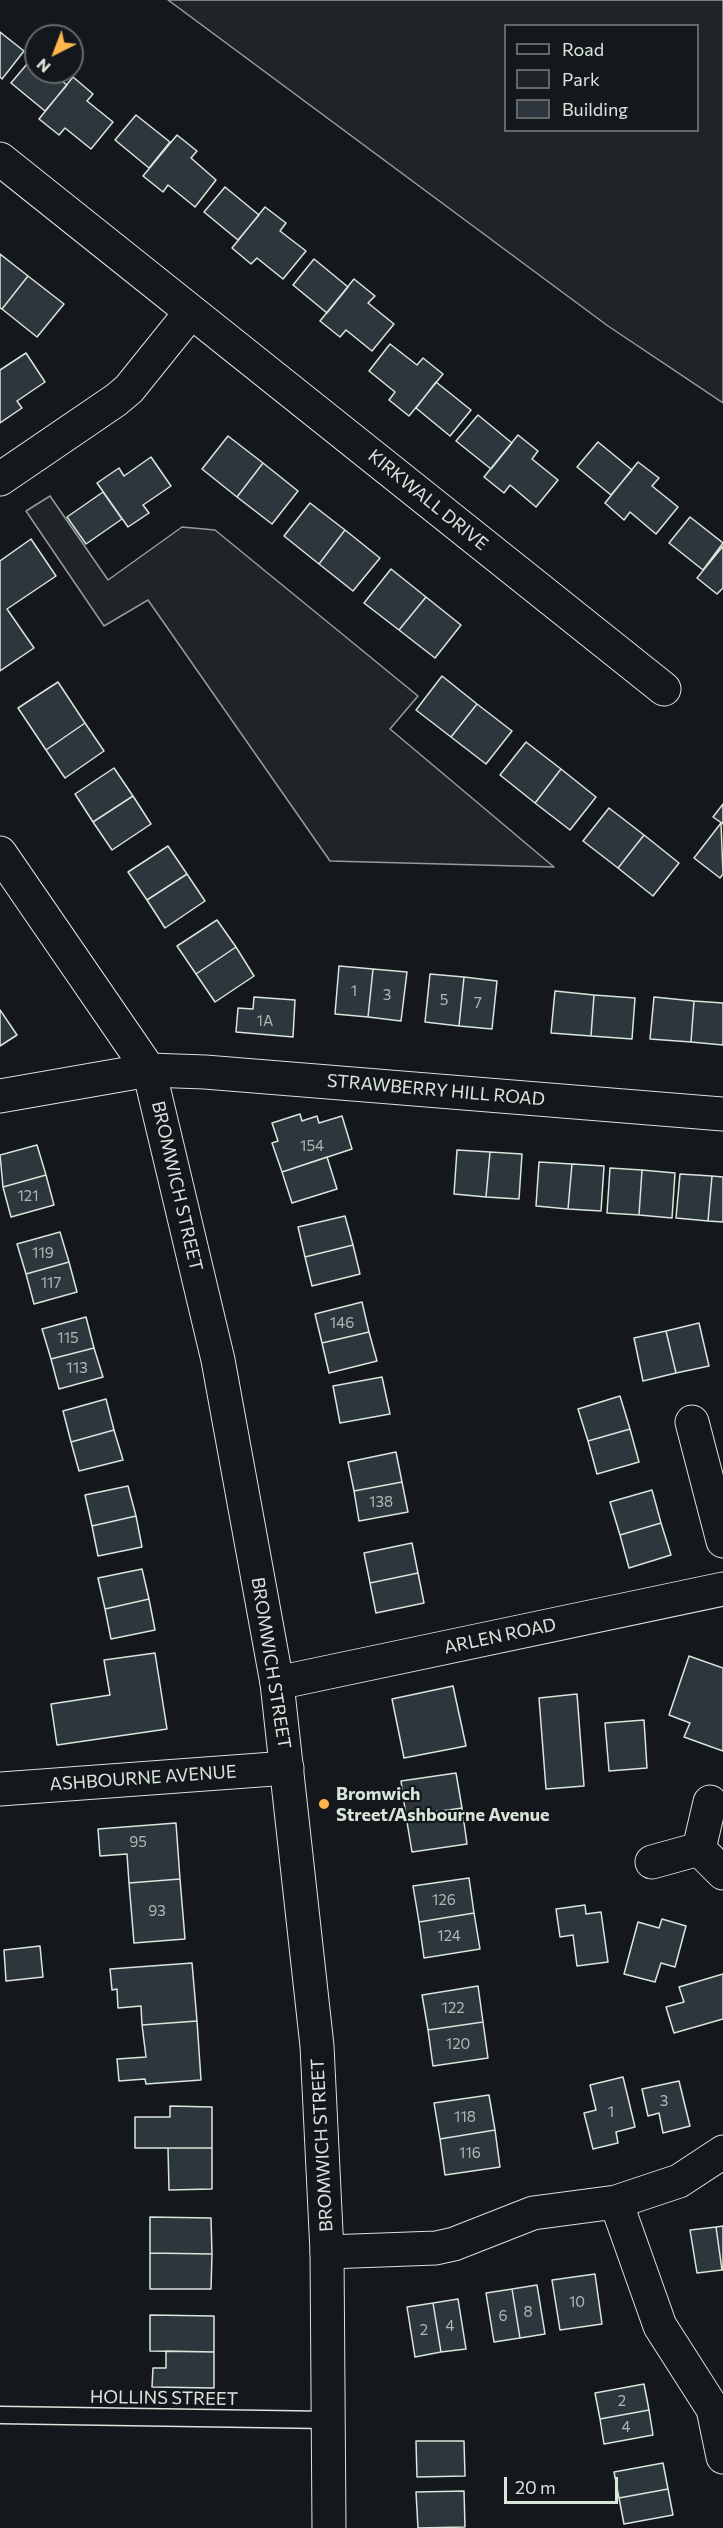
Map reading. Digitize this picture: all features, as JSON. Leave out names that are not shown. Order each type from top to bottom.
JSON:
[{"type":"street","name":"KIRKWALL DRIVE","points":[[0,159],[664,689]]},
{"type":"street","points":[[0,479],[129,389],[191,312]]},
{"type":"street","name":"BROMWICH STREET","points":[[0,853],[149,1070],[218,1360],[277,1683],[317,2046],[327,2252],[329,2528]]},
{"type":"street","name":"STRAWBERRY HILL ROAD","points":[[0,1096],[149,1070],[217,1073],[723,1114]]},
{"type":"street","points":[[693,1422],[723,1540]]},
{"type":"street","name":"ARLEN ROAD","points":[[277,1683],[723,1588]]},
{"type":"street","name":"ASHBOURNE AVENUE","points":[[0,1789],[286,1768]]},
{"type":"street","points":[[699,1850],[710,1802]]},
{"type":"street","points":[[652,1862],[699,1850]]},
{"type":"street","points":[[699,1850],[723,1873]]},
{"type":"street","points":[[327,2252],[436,2248],[454,2244],[533,2213],[616,2202],[679,2181],[723,2152]]},
{"type":"street","points":[[616,2202],[660,2326],[713,2409],[723,2457]]},
{"type":"lane","name":"HOLLINS STREET","points":[[0,2415],[328,2420]]},
{"type":"green space","points":[[168,0],[723,0],[723,403],[608,326]]},
{"type":"green space","points":[[50,496],[108,580],[182,527],[215,530],[418,696],[390,729],[554,867],[330,861],[148,600],[104,626],[26,511]]},
{"type":"building","points":[[0,32],[24,51],[2,79],[0,77]]},
{"type":"building","points":[[24,68],[24,84],[67,85],[45,111],[11,83]]},
{"type":"building","points":[[67,84],[81,84],[93,94],[87,101],[113,122],[91,149],[65,128],[59,135],[39,119]]},
{"type":"building","points":[[136,115],[170,142],[149,168],[115,140]]},
{"type":"building","points":[[177,135],[197,151],[191,158],[216,180],[195,207],[168,185],[163,192],[143,176]]},
{"type":"building","points":[[225,187],[259,215],[238,240],[204,212]]},
{"type":"building","points":[[265,207],[286,223],[280,231],[306,251],[283,279],[257,258],[251,264],[232,248]]},
{"type":"building","points":[[0,254],[28,276],[2,309],[0,308]]},
{"type":"building","points":[[314,259],[348,287],[327,313],[293,285]]},
{"type":"building","points":[[28,276],[64,304],[37,337],[2,309]]},
{"type":"building","points":[[354,279],[375,296],[368,303],[394,324],[372,351],[346,330],[340,337],[320,321]]},
{"type":"building","points":[[390,344],[417,365],[423,358],[443,374],[409,416],[389,400],[395,392],[369,371]]},
{"type":"building","points":[[26,353],[45,382],[17,401],[22,408],[0,423],[0,370]]},
{"type":"building","points":[[436,382],[471,410],[450,436],[416,408]]},
{"type":"building","points":[[478,415],[512,443],[491,469],[456,441]]},
{"type":"building","points":[[518,435],[538,451],[532,459],[558,480],[536,507],[510,485],[504,493],[484,477]]},
{"type":"building","points":[[228,436],[263,463],[237,497],[202,469]]},
{"type":"building","points":[[598,442],[632,470],[611,495],[577,467]]},
{"type":"building","points":[[151,457],[171,486],[143,505],[149,513],[128,527],[97,483],[119,468],[124,476]]},
{"type":"building","points":[[638,462],[659,478],[652,486],[678,507],[656,534],[630,512],[624,520],[605,503]]},
{"type":"building","points":[[263,463],[298,491],[272,524],[237,497]]},
{"type":"building","points":[[103,492],[122,519],[86,544],[67,517]]},
{"type":"building","points":[[310,503],[345,530],[319,564],[284,536]]},
{"type":"building","points":[[690,517],[723,543],[703,570],[669,543]]},
{"type":"building","points":[[345,530],[380,558],[353,591],[319,564]]},
{"type":"building","points":[[31,539],[56,576],[7,609],[34,648],[0,671],[0,561]]},
{"type":"building","points":[[723,546],[723,588],[717,594],[697,578]]},
{"type":"building","points":[[391,569],[426,597],[399,630],[364,603]]},
{"type":"building","points":[[426,597],[461,625],[435,658],[399,630]]},
{"type":"building","points":[[442,676],[477,704],[451,737],[416,710]]},
{"type":"building","points":[[58,682],[85,723],[46,750],[18,708]]},
{"type":"building","points":[[477,704],[512,731],[486,764],[451,737]]},
{"type":"building","points":[[85,723],[104,751],[65,778],[46,750]]},
{"type":"building","points":[[526,742],[561,769],[535,803],[500,775]]},
{"type":"building","points":[[114,768],[133,796],[93,822],[75,794]]},
{"type":"building","points":[[561,769],[596,797],[570,830],[535,803]]},
{"type":"building","points":[[133,796],[151,824],[112,850],[93,822]]},
{"type":"building","points":[[723,804],[723,824],[713,817]]},
{"type":"building","points":[[609,808],[644,835],[618,868],[583,841]]},
{"type":"building","points":[[721,823],[723,874],[720,878],[694,858]]},
{"type":"building","points":[[644,835],[679,863],[653,896],[618,868]]},
{"type":"building","points":[[168,846],[187,874],[147,900],[128,872]]},
{"type":"building","points":[[187,874],[205,901],[165,928],[147,900]]},
{"type":"building","points":[[217,920],[236,947],[196,974],[177,946]]},
{"type":"building","points":[[236,947],[254,976],[215,1002],[196,974]]},
{"type":"building","points":[[339,966],[373,969],[368,1017],[335,1014]]},
{"type":"building","points":[[373,969],[407,972],[401,1021],[368,1017]]},
{"type":"building","points":[[430,974],[464,977],[459,1026],[425,1022]]},
{"type":"building","points":[[464,977],[497,981],[492,1029],[459,1026]]},
{"type":"building","points":[[555,991],[594,995],[591,1036],[551,1033]]},
{"type":"building","points":[[594,995],[635,998],[632,1039],[591,1036]]},
{"type":"building","points":[[254,997],[295,1000],[293,1037],[236,1032],[238,1008],[253,1009]]},
{"type":"building","points":[[654,997],[694,1001],[691,1042],[650,1039]]},
{"type":"building","points":[[694,1001],[723,1003],[723,1045],[691,1042]]},
{"type":"building","points":[[0,1010],[17,1035],[0,1046]]},
{"type":"building","points":[[300,1114],[302,1121],[317,1116],[319,1123],[342,1116],[352,1149],[282,1172],[272,1143],[278,1141],[272,1123]]},
{"type":"building","points":[[37,1145],[46,1175],[3,1187],[0,1155]]},
{"type":"building","points":[[457,1150],[490,1152],[486,1197],[454,1194]]},
{"type":"building","points":[[490,1152],[522,1154],[519,1199],[486,1197]]},
{"type":"building","points":[[327,1157],[337,1189],[292,1203],[282,1172]]},
{"type":"building","points":[[539,1162],[572,1164],[568,1209],[536,1206]]},
{"type":"building","points":[[572,1164],[604,1166],[601,1211],[568,1209]]},
{"type":"building","points":[[610,1168],[642,1170],[639,1215],[607,1213]]},
{"type":"building","points":[[642,1170],[675,1173],[672,1218],[639,1215]]},
{"type":"building","points":[[680,1174],[712,1176],[708,1221],[676,1218]]},
{"type":"building","points":[[46,1175],[54,1205],[11,1217],[3,1187]]},
{"type":"building","points":[[712,1176],[723,1177],[723,1222],[708,1221]]},
{"type":"building","points":[[345,1216],[353,1245],[305,1257],[298,1227]]},
{"type":"building","points":[[60,1232],[69,1262],[26,1274],[17,1244]]},
{"type":"building","points":[[353,1245],[360,1274],[312,1286],[305,1257]]},
{"type":"building","points":[[69,1262],[77,1292],[34,1304],[26,1274]]},
{"type":"building","points":[[362,1302],[369,1332],[322,1343],[315,1314]]},
{"type":"building","points":[[86,1317],[94,1348],[51,1359],[42,1329]]},
{"type":"building","points":[[699,1323],[709,1366],[676,1373],[666,1331]]},
{"type":"building","points":[[666,1331],[676,1373],[643,1381],[634,1338]]},
{"type":"building","points":[[369,1332],[377,1361],[329,1373],[322,1343]]},
{"type":"building","points":[[94,1348],[103,1377],[59,1389],[51,1359]]},
{"type":"building","points":[[382,1377],[390,1414],[340,1423],[333,1386]]},
{"type":"building","points":[[620,1396],[630,1429],[588,1441],[578,1409]]},
{"type":"building","points":[[106,1399],[114,1430],[71,1442],[63,1411]]},
{"type":"building","points":[[630,1429],[639,1462],[597,1474],[588,1441]]},
{"type":"building","points":[[114,1430],[123,1460],[79,1471],[71,1442]]},
{"type":"building","points":[[396,1452],[402,1482],[354,1491],[348,1462]]},
{"type":"building","points":[[402,1482],[408,1512],[359,1521],[354,1491]]},
{"type":"building","points":[[128,1486],[136,1516],[92,1526],[85,1495]]},
{"type":"building","points":[[652,1490],[661,1523],[620,1535],[610,1502]]},
{"type":"building","points":[[136,1516],[142,1547],[98,1556],[92,1526]]},
{"type":"building","points":[[661,1523],[671,1555],[629,1568],[620,1535]]},
{"type":"building","points":[[412,1543],[418,1573],[370,1583],[364,1553]]},
{"type":"building","points":[[142,1569],[149,1599],[105,1609],[98,1578]]},
{"type":"building","points":[[418,1573],[424,1603],[376,1613],[370,1583]]},
{"type":"building","points":[[149,1599],[155,1630],[111,1639],[105,1609]]},
{"type":"building","points":[[155,1653],[167,1729],[57,1745],[51,1704],[110,1695],[104,1660]]},
{"type":"building","points":[[689,1656],[723,1668],[723,1751],[684,1737],[690,1723],[669,1715]]},
{"type":"building","points":[[453,1686],[466,1746],[404,1758],[392,1699]]},
{"type":"building","points":[[577,1694],[584,1786],[546,1789],[539,1698]]},
{"type":"building","points":[[644,1720],[647,1768],[609,1771],[605,1723]]},
{"type":"building","points":[[456,1773],[462,1808],[406,1816],[401,1781]]},
{"type":"building","points":[[462,1808],[467,1844],[412,1852],[406,1816]]},
{"type":"building","points":[[176,1823],[180,1879],[129,1883],[127,1854],[100,1856],[98,1829]]},
{"type":"building","points":[[469,1878],[474,1913],[419,1922],[413,1886]]},
{"type":"building","points":[[180,1879],[185,1939],[134,1943],[129,1883]]},
{"type":"building","points":[[585,1905],[586,1914],[601,1912],[608,1962],[577,1966],[573,1935],[560,1937],[556,1909]]},
{"type":"building","points":[[474,1913],[480,1949],[424,1958],[419,1922]]},
{"type":"building","points":[[662,1919],[686,1926],[675,1967],[661,1963],[655,1982],[624,1974],[638,1922],[659,1928]]},
{"type":"building","points":[[40,1946],[43,1977],[6,1981],[4,1950]]},
{"type":"building","points":[[192,1963],[197,2021],[142,2025],[141,2006],[118,2008],[117,1989],[112,1990],[110,1969]]},
{"type":"building","points":[[723,1974],[723,2019],[674,2033],[666,2007],[684,2002],[679,1987]]},
{"type":"building","points":[[478,1986],[483,2022],[428,2030],[422,1995]]},
{"type":"building","points":[[197,2021],[201,2080],[146,2084],[145,2079],[119,2081],[117,2059],[146,2057],[142,2025]]},
{"type":"building","points":[[483,2022],[488,2058],[433,2066],[428,2030]]},
{"type":"building","points":[[623,2077],[635,2127],[616,2132],[618,2143],[593,2149],[584,2113],[596,2110],[590,2085]]},
{"type":"building","points":[[679,2081],[690,2126],[663,2133],[659,2113],[648,2116],[642,2089]]},
{"type":"building","points":[[489,2095],[495,2130],[440,2139],[434,2103]]},
{"type":"building","points":[[170,2106],[212,2107],[212,2148],[135,2148],[135,2117],[170,2117]]},
{"type":"building","points":[[495,2130],[500,2167],[445,2175],[440,2139]]},
{"type":"building","points":[[168,2148],[212,2148],[212,2189],[169,2190]]},
{"type":"building","points":[[150,2217],[211,2218],[212,2254],[150,2253]]},
{"type":"building","points":[[723,2226],[723,2270],[722,2270],[716,2227]]},
{"type":"building","points":[[716,2227],[722,2270],[697,2273],[690,2230]]},
{"type":"building","points":[[150,2253],[212,2254],[211,2289],[150,2289]]},
{"type":"building","points":[[595,2274],[602,2324],[560,2330],[552,2280]]},
{"type":"building","points":[[537,2285],[545,2334],[520,2338],[512,2289]]},
{"type":"building","points":[[512,2289],[520,2338],[494,2342],[486,2293]]},
{"type":"building","points":[[458,2299],[466,2349],[441,2352],[433,2303]]},
{"type":"building","points":[[433,2303],[441,2352],[415,2357],[407,2307]]},
{"type":"building","points":[[150,2315],[214,2316],[214,2352],[150,2351]]},
{"type":"building","points":[[166,2351],[214,2352],[214,2388],[152,2387],[153,2368],[166,2368]]},
{"type":"building","points":[[644,2384],[649,2410],[600,2419],[595,2393]]},
{"type":"building","points":[[649,2410],[653,2435],[604,2444],[600,2419]]},
{"type":"building","points":[[416,2441],[464,2441],[465,2476],[417,2477]]},
{"type":"building","points":[[663,2463],[668,2489],[619,2498],[614,2472]]},
{"type":"building","points":[[668,2489],[673,2515],[624,2524],[619,2498]]},
{"type":"building","points":[[464,2491],[465,2527],[418,2528],[416,2492]]},
{"type":"place","name":"Bromwich Street/Ashbourne Avenue","points":[[324,1804]]}]
